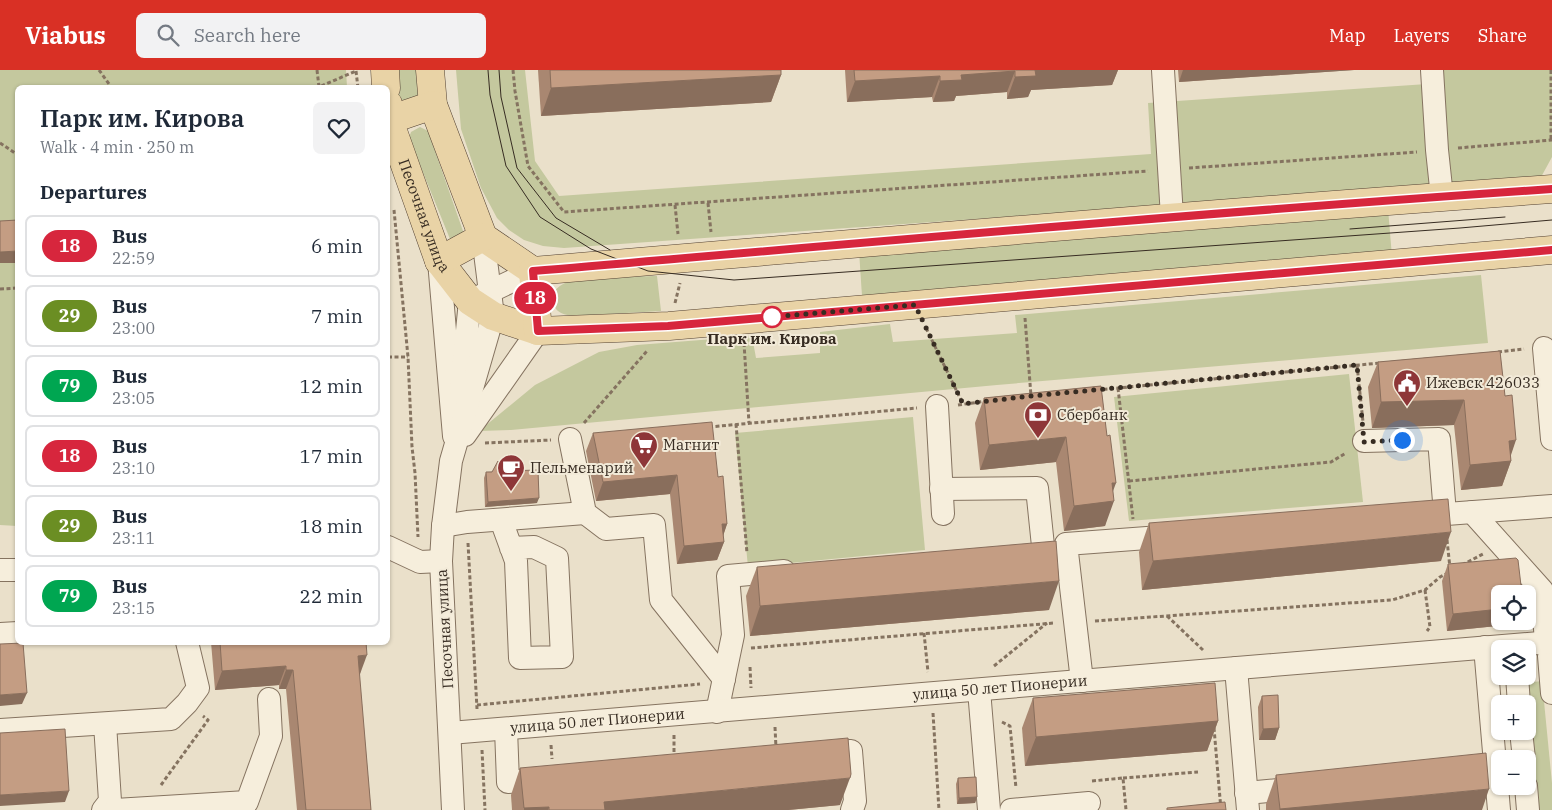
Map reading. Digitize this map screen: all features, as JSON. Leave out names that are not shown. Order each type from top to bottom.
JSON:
[{"type":"main road","points":[[385,70],[386,85]]},
{"type":"main road","name":"Песочная улица","points":[[430,70],[433,105],[483,238]]},
{"type":"main road","points":[[390,112],[433,105]]},
{"type":"main road","name":"Песочная улица","points":[[390,118],[439,261]]},
{"type":"main road","points":[[1552,189],[1172,217],[533,271],[483,238],[439,261],[484,303],[538,331],[668,326],[1552,250]]},
{"type":"main road","points":[[533,271],[538,331]]},
{"type":"street","points":[[1163,70],[1172,217]]},
{"type":"street","points":[[1432,70],[1442,197]]},
{"type":"street","name":"Песочная улица","points":[[454,810],[442,562],[443,526],[448,479],[484,303],[483,238]]},
{"type":"street","name":"Песочная улица","points":[[439,261],[455,450]]},
{"type":"street","points":[[484,303],[533,271]]},
{"type":"street","name":"Песочная улица","points":[[455,450],[538,331]]},
{"type":"street","points":[[1544,348],[1552,439]]},
{"type":"street","points":[[937,406],[943,514]]},
{"type":"street","points":[[570,439],[585,513],[606,529],[654,525],[661,600],[724,680]]},
{"type":"street","points":[[1364,442],[1439,439],[1445,514]]},
{"type":"street","points":[[941,489],[1037,488],[1033,547],[1194,534]]},
{"type":"street","points":[[1397,518],[1552,506]]},
{"type":"street","points":[[1472,512],[1542,590],[1549,647],[1552,694]]},
{"type":"street","points":[[443,526],[467,522],[585,513]]},
{"type":"street","points":[[501,520],[511,548],[516,561],[520,658],[562,657],[557,558],[534,547],[511,548]]},
{"type":"street","points":[[1066,544],[1082,681]]},
{"type":"street","points":[[390,548],[420,562],[442,562]]},
{"type":"street","points":[[717,712],[732,636],[728,576],[808,568]]},
{"type":"street","points":[[0,570],[15,570]]},
{"type":"street","points":[[0,634],[15,633]]},
{"type":"street","points":[[0,730],[171,720],[198,688],[188,645]]},
{"type":"street","name":"улица 50 лет Пионерии","points":[[450,733],[1485,648],[1549,647]]},
{"type":"street","points":[[1485,648],[1494,750]]},
{"type":"street","points":[[1236,668],[1247,802],[1323,785]]},
{"type":"street","points":[[972,690],[989,810]]},
{"type":"street","points":[[114,810],[247,802],[271,736],[269,699]]},
{"type":"street","points":[[103,810],[110,801],[105,724]]},
{"type":"street","points":[[506,729],[508,782],[572,776]]},
{"type":"street","points":[[777,758],[851,751],[855,801],[852,810]]},
{"type":"street","points":[[1438,773],[1491,767]]},
{"type":"street","points":[[1011,810],[1087,792]]},
{"type":"street","points":[[1498,795],[1499,810]]},
{"type":"street","points":[[1527,795],[1528,810]]},
{"type":"path","points":[[99,70],[110,85]]},
{"type":"path","points":[[317,70],[319,85]]},
{"type":"path","points":[[513,70],[514,91],[528,166],[564,212],[1437,150],[1552,140],[1551,70]]},
{"type":"path","points":[[324,85],[356,71],[358,85]]},
{"type":"path","points":[[0,143],[15,153]]},
{"type":"path","points":[[708,203],[711,238]]},
{"type":"path","points":[[394,206],[408,358],[412,447]]},
{"type":"path","points":[[0,289],[15,288]]},
{"type":"path","points":[[1023,295],[1031,396],[1040,395]]},
{"type":"path","points":[[915,305],[963,404]]},
{"type":"path","points":[[744,339],[749,423]]},
{"type":"path","points":[[1495,352],[1544,348]]},
{"type":"path","points":[[390,357],[408,358]]},
{"type":"path","points":[[1089,390],[1387,362]]},
{"type":"path","points":[[1129,481],[1331,462],[1364,442],[1357,365]]},
{"type":"path","points":[[1118,388],[1136,539]]},
{"type":"path","points":[[706,427],[992,401]]},
{"type":"path","points":[[736,424],[749,574]]},
{"type":"path","points":[[480,449],[483,443],[570,439]]},
{"type":"path","points":[[1445,514],[1450,571]]},
{"type":"path","points":[[467,522],[485,810]]},
{"type":"path","points":[[730,650],[1047,623],[1074,612],[1167,616],[1392,600],[1426,590],[1440,577],[1478,555],[1504,547]]},
{"type":"path","points":[[1167,616],[1204,651]]},
{"type":"path","points":[[972,690],[1047,623]]},
{"type":"path","points":[[749,665],[753,708]]},
{"type":"path","points":[[477,705],[724,680]]},
{"type":"path","points":[[145,808],[208,720],[187,703]]},
{"type":"path","points":[[996,718],[1010,726],[1016,788]]},
{"type":"path","points":[[774,721],[777,758]]},
{"type":"path","points":[[1214,723],[1221,810]]},
{"type":"path","points":[[934,725],[939,810]]},
{"type":"path","points":[[674,729],[674,758]]},
{"type":"path","points":[[1087,792],[1123,778],[1198,772]]},
{"type":"path","points":[[1123,778],[1126,810]]},
{"type":"green space","points":[[0,70],[346,70],[347,85],[15,85],[15,526],[0,525]]},
{"type":"green space","points":[[393,70],[419,70],[422,95],[405,103],[397,97],[394,89]]},
{"type":"green space","points":[[456,70],[525,70],[535,161],[559,196],[1151,154],[1148,103],[1427,84],[1427,70],[1552,70],[1552,157],[1540,179],[564,248],[543,246],[524,240],[509,230],[497,218],[481,188],[461,129]]},
{"type":"green space","points":[[420,127],[428,131],[463,231],[463,237],[454,242],[450,239],[409,138],[411,132]]},
{"type":"green space","points":[[1388,209],[1392,256],[862,296],[859,251]]},
{"type":"green space","points":[[1481,275],[1488,343],[997,385],[511,430],[479,431],[535,385],[599,352],[637,345],[752,336],[756,358],[820,353],[820,332],[890,324],[893,342],[1017,333],[1015,315]]},
{"type":"green space","points":[[657,276],[661,311],[573,316],[563,314],[557,310],[553,303],[552,294],[558,287],[577,279]]},
{"type":"green space","points":[[1349,374],[1363,502],[1129,521],[1114,397]]},
{"type":"green space","points":[[913,417],[925,550],[748,567],[735,433]]},
{"type":"green space","points":[[1542,681],[1552,783],[1552,810],[1537,810],[1536,750],[1531,750],[1530,740],[1536,740],[1536,695],[1526,695],[1525,685],[1536,685],[1536,682]]},
{"type":"building","points":[[550,70],[781,70],[781,75],[551,88]]},
{"type":"building","points":[[854,70],[1035,70],[1036,76],[1015,77],[1015,71],[961,75],[962,80],[940,81],[940,76],[855,81]]},
{"type":"building","points":[[15,220],[15,251],[0,252],[0,221]]},
{"type":"building","points":[[1500,351],[1505,396],[1512,395],[1516,440],[1509,441],[1511,461],[1470,465],[1464,400],[1381,402],[1378,362]]},
{"type":"building","points":[[1101,386],[1107,436],[1110,435],[1116,483],[1112,483],[1114,501],[1074,506],[1066,437],[989,445],[984,398]]},
{"type":"building","points":[[712,422],[718,477],[723,476],[727,524],[722,524],[724,542],[684,546],[677,475],[603,482],[593,433]]},
{"type":"building","name":"Пельменарий","points":[[498,461],[505,471],[538,470],[539,498],[488,502],[486,472],[492,472]]},
{"type":"building","points":[[1448,499],[1451,532],[1153,561],[1149,523]]},
{"type":"building","points":[[1056,541],[1059,581],[760,606],[757,567]]},
{"type":"building","points":[[1516,558],[1518,560],[1521,585],[1491,585],[1491,610],[1453,614],[1448,564]]},
{"type":"building","points":[[0,644],[23,645],[27,693],[0,695]]},
{"type":"building","points":[[220,645],[366,645],[367,655],[358,656],[371,810],[306,810],[293,670],[286,670],[286,666],[222,671]]},
{"type":"building","points":[[1215,683],[1218,721],[1036,737],[1033,698]]},
{"type":"building","points":[[1278,695],[1279,728],[1263,729],[1262,696]]},
{"type":"building","points":[[65,729],[69,791],[0,795],[0,733]]},
{"type":"building","points":[[848,738],[850,778],[604,802],[605,810],[549,810],[549,807],[524,808],[520,768]]},
{"type":"building","points":[[1486,753],[1489,789],[1280,809],[1276,775]]},
{"type":"building","points":[[976,777],[977,797],[959,798],[958,778]]},
{"type":"building","points":[[1225,802],[1226,810],[1167,810],[1167,808]]},
{"type":"tram line","points":[[488,70],[490,95],[506,166],[540,217],[591,249],[648,271],[734,280],[1552,220]]},
{"type":"tram line","points":[[499,70],[501,97],[517,168],[556,218],[610,250]]},
{"type":"tram line","points":[[1350,229],[1505,217]]},
{"type":"bus line","name":"18","points":[[1552,189],[1312,206],[827,245],[533,271],[538,331],[668,326],[1552,250]]},
{"type":"place","name":"Парк им. Кирова","points":[[772,317]]},
{"type":"place","name":"Ижевск 426033","points":[[1407,407]]},
{"type":"place","name":"Сбербанк","points":[[1038,439]]},
{"type":"place","name":"Магнит","points":[[644,469]]},
{"type":"place","name":"Пельменарий","points":[[511,492]]},
{"type":"route","points":[[772,317],[915,305],[963,404],[1357,365],[1364,442],[1402,440]]}]
